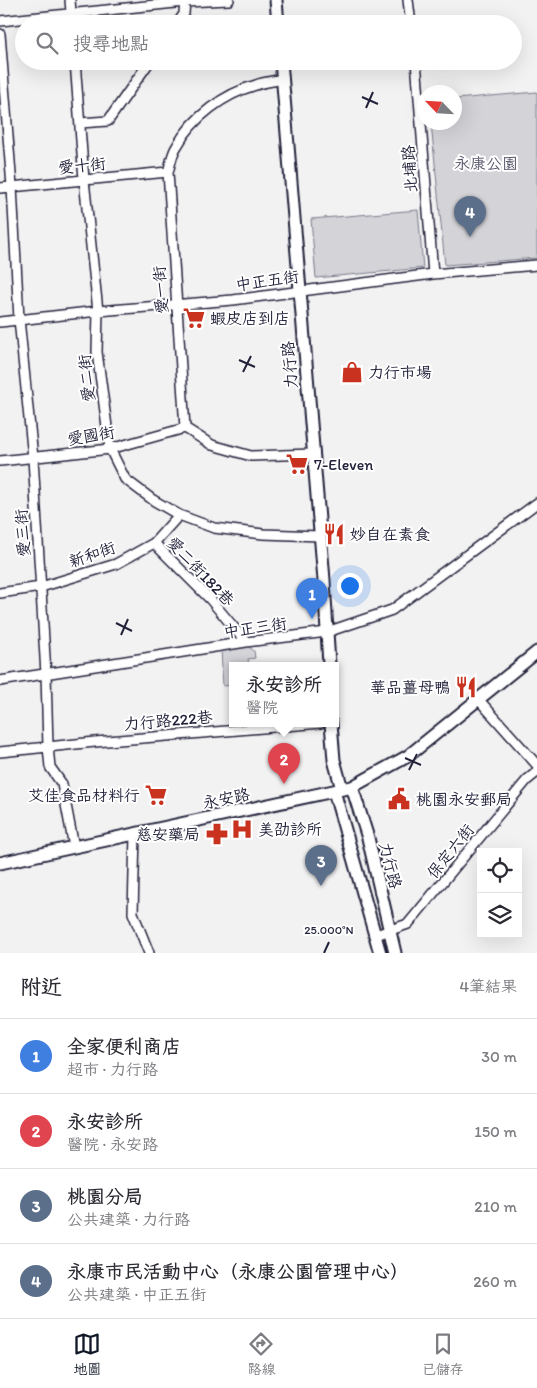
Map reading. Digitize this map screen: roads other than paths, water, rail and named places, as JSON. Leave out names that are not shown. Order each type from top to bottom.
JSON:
[{"type":"street","points":[[70,0],[72,15]]},
{"type":"street","points":[[97,15],[185,1],[229,0]]},
{"type":"street","points":[[276,0],[277,15]]},
{"type":"street","points":[[408,0],[410,15]]},
{"type":"street","points":[[183,15],[185,1]]},
{"type":"street","points":[[0,21],[15,21]]},
{"type":"street","name":"愛三街","points":[[0,34],[12,187],[19,320],[33,458],[46,674],[48,747],[50,768],[62,784],[74,847]]},
{"type":"street","name":"愛二街","points":[[76,70],[84,180],[98,311],[97,352],[110,449],[125,478],[153,500],[179,515],[214,528],[263,534],[320,536]]},
{"type":"street","points":[[80,123],[108,121],[144,70]]},
{"type":"street","name":"力行路","points":[[282,70],[329,662]]},
{"type":"street","name":"北埔路","points":[[417,70],[433,274]]},
{"type":"street","name":"愛一街","points":[[185,428],[168,172],[176,147],[192,124],[211,107],[254,85],[283,79]]},
{"type":"street","name":"愛十街","points":[[0,188],[168,172]]},
{"type":"street","name":"中正五街","points":[[0,322],[98,311],[233,300],[433,274],[537,265]]},
{"type":"street","points":[[185,428],[212,445],[251,456],[313,454]]},
{"type":"street","name":"愛國街","points":[[0,461],[110,449],[185,428]]},
{"type":"street","name":"中正三街","points":[[0,681],[246,642],[327,632],[392,610],[537,503]]},
{"type":"street","name":"新和街","points":[[0,593],[41,587],[116,564],[154,543],[179,515]]},
{"type":"street","name":"愛二街182巷","points":[[154,543],[210,599],[246,642]]},
{"type":"street","name":"永安路","points":[[0,863],[343,789],[408,756],[537,652]]},
{"type":"street","points":[[479,700],[537,765]]},
{"type":"street","name":"力行路222巷","points":[[0,752],[273,727]]},
{"type":"street","name":"力行路","points":[[331,727],[334,760],[343,789],[380,953]]},
{"type":"street","name":"保定六街","points":[[376,935],[408,924],[527,780],[537,772]]},
{"type":"street","name":"力行路","points":[[343,789],[368,838],[391,929],[395,953]]},
{"type":"street","points":[[135,834],[133,913],[149,953]]},
{"type":"place","name":"永康市民活動中心（永康公園管理中心）","points":[[470,237]]},
{"type":"place","name":"蝦皮店到店","points":[[194,318]]},
{"type":"place","name":"力行市場","points":[[352,372]]},
{"type":"place","name":"7-Eleven","points":[[297,464]]},
{"type":"place","name":"妙自在素食","points":[[334,534]]},
{"type":"place","name":"全家便利商店","points":[[312,619]]},
{"type":"place","name":"華品薑母鴨","points":[[466,687]]},
{"type":"place","name":"永安診所","points":[[284,784]]},
{"type":"place","name":"艾佳食品材料行","points":[[156,795]]},
{"type":"place","name":"桃園永安郵局","points":[[399,799]]},
{"type":"place","name":"美劭診所","points":[[242,829]]},
{"type":"place","name":"慈安藥局","points":[[217,834]]},
{"type":"place","name":"桃園分局","points":[[321,886]]},
{"type":"park label","name":"永康公園","points":[[486,163]]}]
